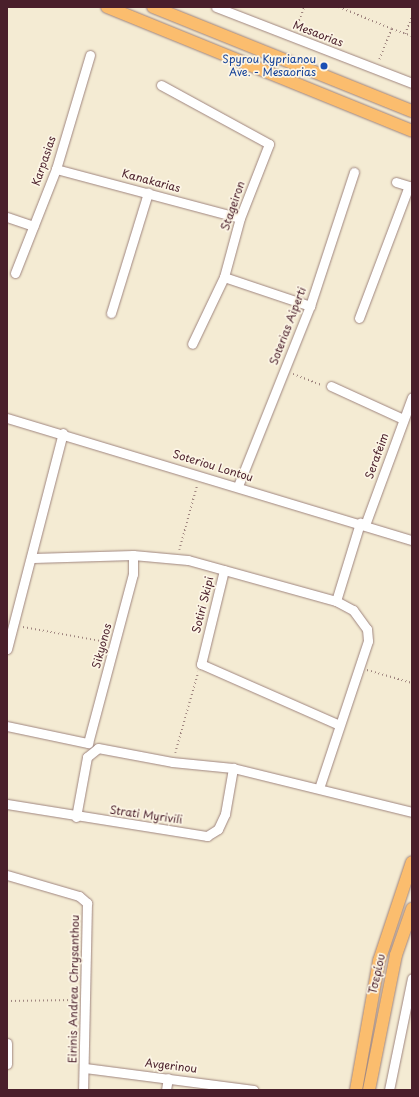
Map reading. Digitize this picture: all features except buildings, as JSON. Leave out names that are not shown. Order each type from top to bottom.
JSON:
[{"type":"main road","points":[[108,7],[412,131]]},
{"type":"main road","points":[[153,7],[412,111]]},
{"type":"main road","name":"Τσερίου","points":[[356,1090],[379,961],[412,862]]},
{"type":"main road","name":"Τσερίου","points":[[369,1090],[395,962],[412,908]]},
{"type":"street","name":"Mesaorias","points":[[216,7],[412,83]]},
{"type":"street","name":"Karpasias","points":[[15,273],[56,169],[90,55]]},
{"type":"street","name":"Stageiron","points":[[161,85],[269,144],[240,218],[224,277],[192,344]]},
{"type":"street","name":"Kanakarias","points":[[56,169],[240,218]]},
{"type":"street","name":"Soterias Aiperti","points":[[238,486],[310,306],[354,172]]},
{"type":"street","points":[[359,318],[410,186],[396,182]]},
{"type":"street","points":[[111,313],[148,193]]},
{"type":"street","points":[[7,217],[33,226]]},
{"type":"street","points":[[224,277],[310,306]]},
{"type":"street","points":[[331,386],[403,419]]},
{"type":"street","name":"Serafeim","points":[[336,601],[362,524],[412,397]]},
{"type":"street","name":"Soteriou Lontou","points":[[7,418],[201,474],[412,540]]},
{"type":"street","points":[[7,649],[33,558],[63,433]]},
{"type":"street","name":"Sotiri Skipi","points":[[33,558],[133,554],[178,558],[224,570],[200,664]]},
{"type":"street","name":"Sikyonos","points":[[7,726],[88,742],[133,574],[133,554]]},
{"type":"street","points":[[224,570],[336,601],[353,610],[367,629],[368,641],[360,668],[339,725],[319,788]]},
{"type":"street","points":[[200,664],[339,725]]},
{"type":"street","points":[[76,817],[88,757],[98,748],[172,762],[233,768],[319,788],[411,813]]},
{"type":"street","name":"Strati Myrivili","points":[[7,804],[76,817],[207,836],[218,829],[225,814],[233,768]]},
{"type":"street","name":"Eirinis Andrea Chrysanthou","points":[[7,875],[85,899],[88,908],[83,1090]]},
{"type":"street","points":[[389,1090],[412,978]]},
{"type":"street","points":[[7,1043],[7,1064]]},
{"type":"street","name":"Avgerinou","points":[[84,1068],[168,1078],[220,1087],[254,1090]]},
{"type":"street","points":[[166,1090],[168,1078]]},
{"type":"path","points":[[293,37],[304,7]]},
{"type":"path","points":[[339,7],[412,36]]},
{"type":"path","points":[[406,34],[412,16]]},
{"type":"path","points":[[376,69],[390,28]]},
{"type":"path","points":[[284,371],[320,385],[331,386]]},
{"type":"path","points":[[178,558],[187,513],[201,474]]},
{"type":"path","points":[[14,625],[115,644]]},
{"type":"path","points":[[172,762],[200,664]]},
{"type":"path","points":[[360,668],[412,683]]},
{"type":"path","points":[[7,1001],[86,1000]]},
{"type":"place","name":"Spyrou Kyprianou Ave. - Mesaorias","points":[[324,66]]}]
